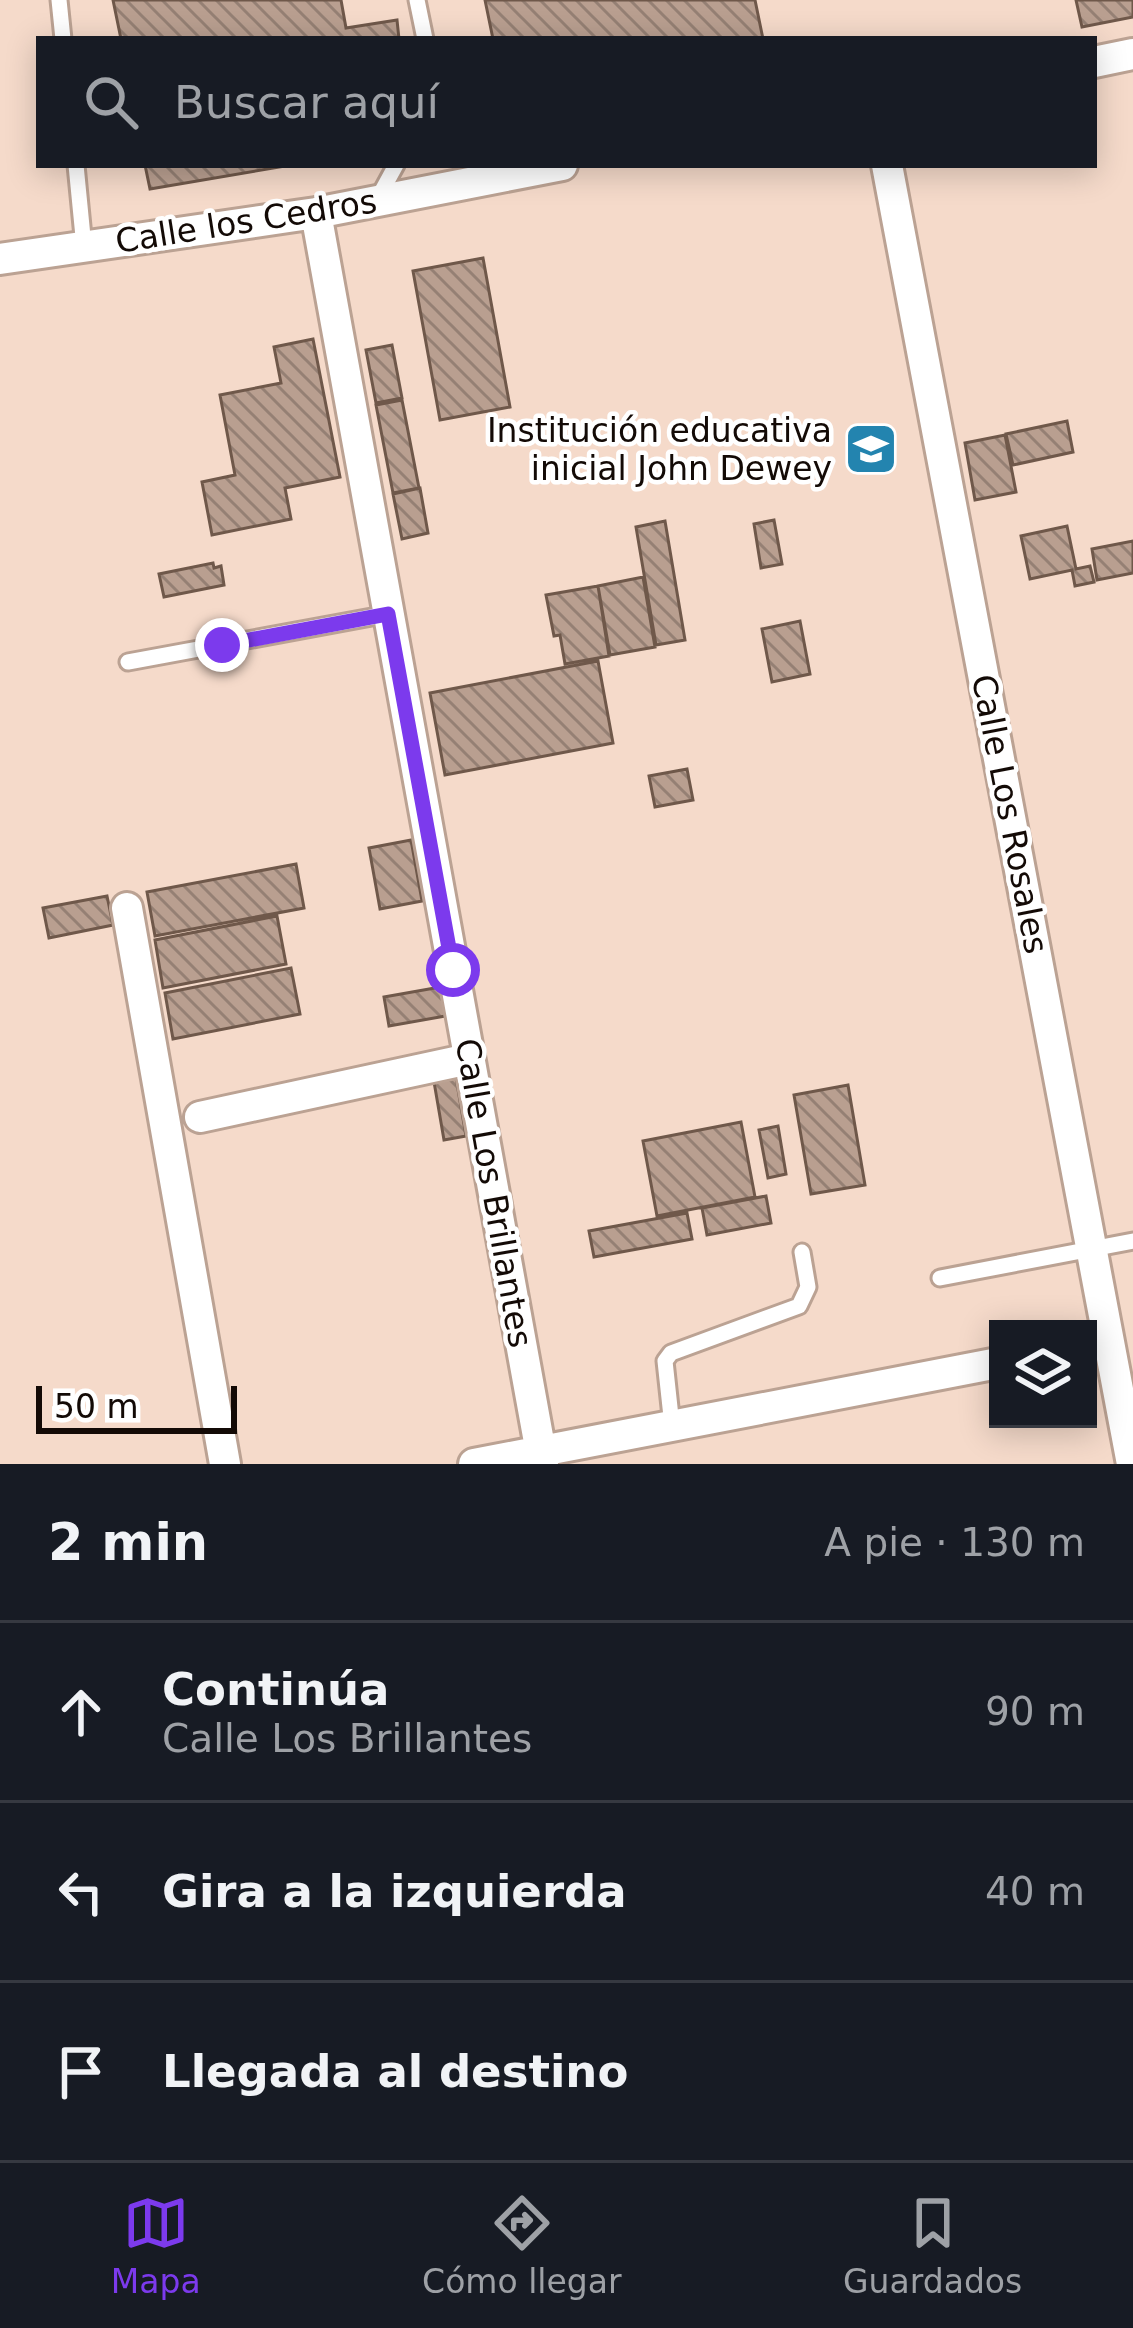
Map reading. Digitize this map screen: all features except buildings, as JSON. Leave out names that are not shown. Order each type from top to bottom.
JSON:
[{"type":"street","points":[[1097,61],[1133,54]]},
{"type":"street","name":"Calle los Cedros","points":[[0,259],[316,213],[546,168]]},
{"type":"street","name":"Calle Los Rosales","points":[[887,168],[1132,1464]]},
{"type":"street","name":"Calle Los Brillantes","points":[[316,213],[542,1458]]},
{"type":"street","points":[[128,908],[225,1464]]},
{"type":"street","points":[[200,1117],[470,1060]]},
{"type":"street","points":[[474,1464],[542,1458],[672,1426],[989,1365]]},
{"type":"lane","points":[[59,0],[63,36]]},
{"type":"lane","points":[[417,0],[423,36]]},
{"type":"lane","points":[[76,168],[84,247]]},
{"type":"lane","points":[[376,201],[394,168]]},
{"type":"lane","points":[[128,662],[388,614]]},
{"type":"lane","points":[[940,1278],[1133,1241]]},
{"type":"lane","points":[[672,1426],[665,1360],[671,1353],[799,1306],[808,1287],[802,1252]]},
{"type":"place","name":"Institución educativa inicial John Dewey","points":[[871,449]]},
{"type":"route","points":[[222,645],[388,614],[453,970]]}]
